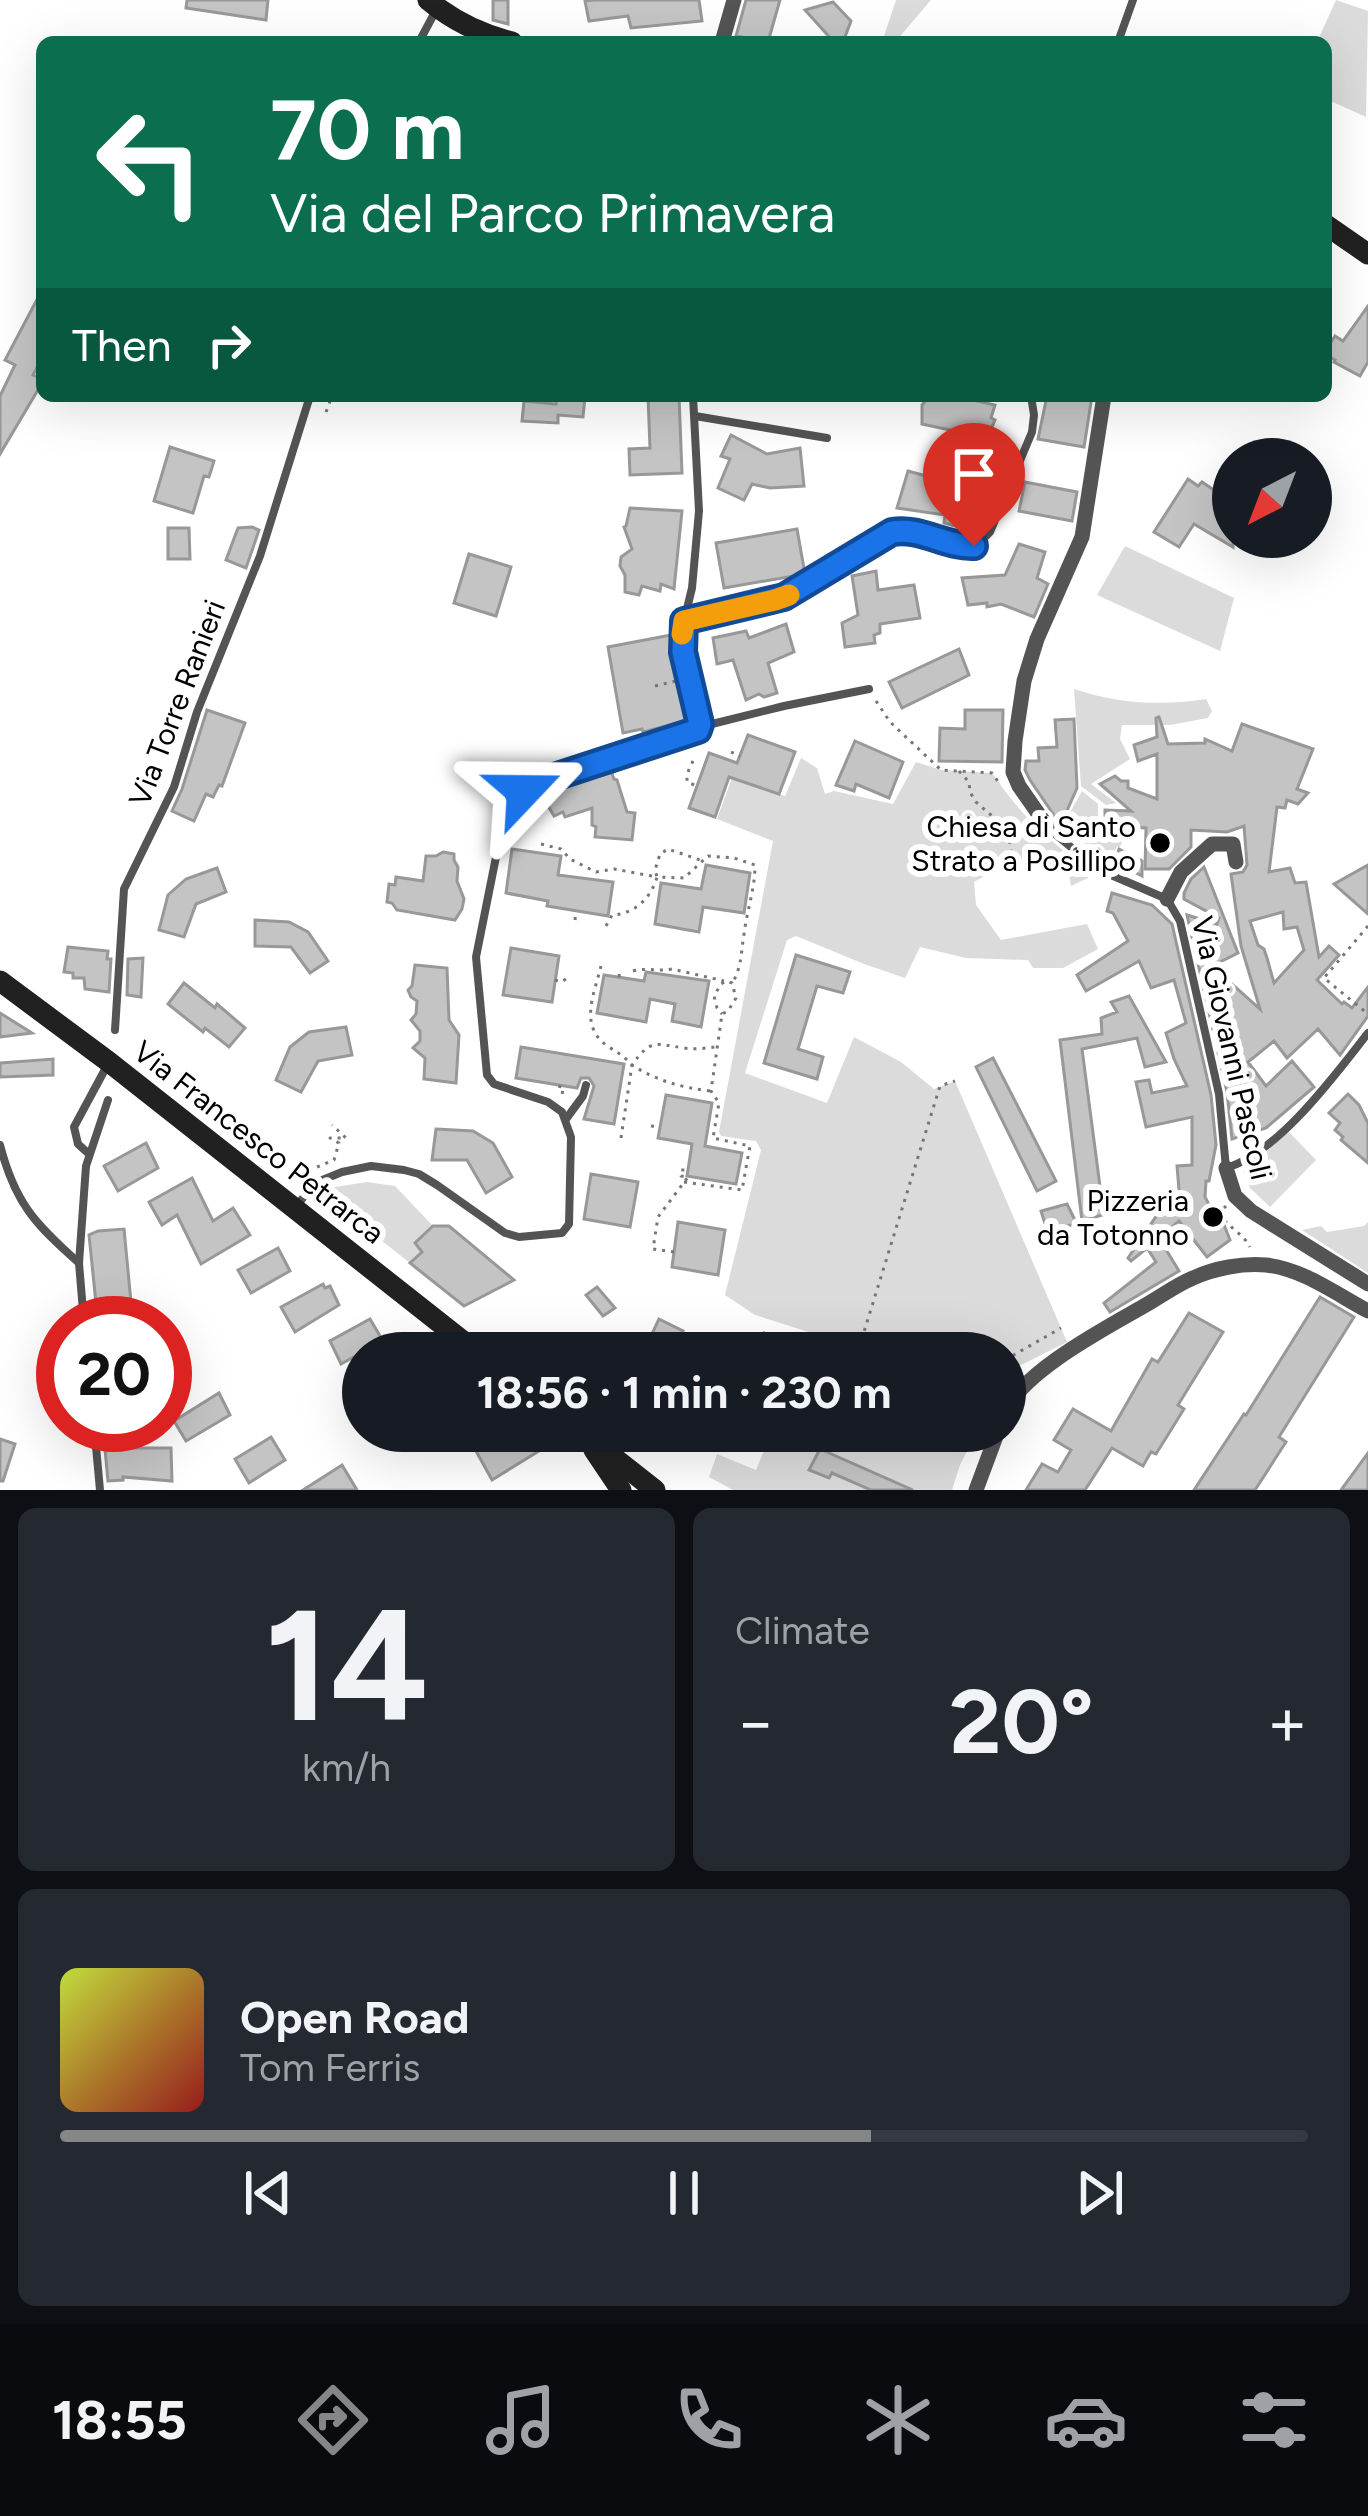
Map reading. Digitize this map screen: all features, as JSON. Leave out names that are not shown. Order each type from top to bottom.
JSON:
[{"type":"street","points":[[724,36],[734,0]]},
{"type":"street","points":[[432,4],[494,36]]},
{"type":"street","points":[[1332,229],[1368,254]]},
{"type":"street","points":[[1049,829],[1013,772],[1015,741],[1024,681],[1037,639],[1082,537],[1103,402]]},
{"type":"street","points":[[1167,898],[1180,872],[1212,844],[1233,844],[1236,862]]},
{"type":"street","name":"Via Francesco Petrarca","points":[[0,981],[451,1332]]},
{"type":"street","name":"Via Giovanni Pascoli","points":[[1226,1168],[1235,1196],[1251,1211],[1368,1284]]},
{"type":"street","points":[[1026,1385],[1070,1350],[1194,1277],[1229,1267],[1283,1268],[1368,1311]]},
{"type":"street","points":[[594,1452],[622,1490],[634,1482],[653,1487]]},
{"type":"street","points":[[607,1452],[653,1487]]},
{"type":"street","points":[[976,1490],[990,1452]]},
{"type":"lane","points":[[1120,36],[1133,0]]},
{"type":"lane","points":[[421,36],[432,4]]},
{"type":"lane","name":"Via Torre Ranieri","points":[[115,1030],[124,889],[169,802],[205,691],[260,556],[308,402]]},
{"type":"lane","points":[[694,402],[699,511],[683,652],[700,727]]},
{"type":"lane","points":[[684,621],[784,597],[892,532],[911,531],[974,546],[990,532],[1028,444],[1034,415],[1031,402]]},
{"type":"lane","points":[[695,416],[827,438]]},
{"type":"lane","points":[[294,1209],[316,1183],[371,1166],[419,1174],[505,1233],[519,1237],[562,1233],[569,1224],[572,1137],[566,1119],[554,1105],[494,1084],[487,1075],[476,958],[499,842],[513,807],[532,786],[694,733],[700,727],[869,689]]},
{"type":"lane","points":[[1049,829],[1112,875],[1167,898]]},
{"type":"lane","name":"Via Giovanni Pascoli","points":[[1167,898],[1180,921],[1197,986],[1219,1094],[1226,1168]]},
{"type":"lane","points":[[1226,1168],[1252,1156],[1288,1125],[1368,1033]]},
{"type":"lane","points":[[89,1154],[79,1144],[74,1127],[109,1062]]},
{"type":"lane","points":[[566,1119],[586,1085]]},
{"type":"lane","points":[[82,1296],[79,1263],[89,1154],[108,1100]]},
{"type":"lane","points":[[0,1145],[15,1191],[32,1218],[79,1263]]},
{"type":"lane","points":[[96,1452],[100,1490]]},
{"type":"path","points":[[326,412],[330,402]]},
{"type":"path","points":[[655,686],[672,682]]},
{"type":"path","points":[[869,689],[890,722],[941,770],[992,773],[1005,791]]},
{"type":"path","points":[[731,752],[740,756]]},
{"type":"path","points":[[693,761],[687,782],[697,786]]},
{"type":"path","points":[[959,771],[976,802],[1008,830],[1013,868]]},
{"type":"path","points":[[541,844],[561,848],[570,859],[596,872],[614,869],[685,878],[708,856],[754,865],[741,966],[714,996],[722,1014],[711,1091],[719,1103],[713,1138],[750,1146],[742,1190],[684,1182]]},
{"type":"path","points":[[607,926],[612,915],[630,913],[655,886],[660,854],[668,849],[703,861]]},
{"type":"path","points":[[575,920],[576,911]]},
{"type":"path","points":[[1368,926],[1324,978],[1368,1014]]},
{"type":"path","points":[[601,966],[589,1016],[591,1030],[653,1078],[711,1091]]},
{"type":"path","points":[[619,977],[620,969]]},
{"type":"path","points":[[633,970],[672,969],[729,982]]},
{"type":"path","points":[[555,980],[571,976]]},
{"type":"path","points":[[722,1014],[736,998],[729,982]]},
{"type":"path","points":[[621,1138],[632,1065],[643,1049],[659,1043],[689,1049],[717,1047]]},
{"type":"path","points":[[865,1332],[940,1086],[955,1081]]},
{"type":"path","points":[[332,1125],[346,1138],[330,1138],[338,1148]]},
{"type":"path","points":[[651,1126],[660,1127]]},
{"type":"path","points":[[674,1252],[653,1249],[658,1217],[688,1177],[681,1175],[682,1170],[688,1170]]},
{"type":"path","points":[[1221,1218],[1246,1238]]},
{"type":"path","points":[[1026,1348],[1061,1328]]},
{"type":"shaded area","points":[[896,0],[931,0],[900,36],[884,36]]},
{"type":"shaded area","points":[[1336,0],[1368,11],[1366,117],[1332,102],[1332,36],[1320,36]]},
{"type":"shaded area","points":[[1125,546],[1234,598],[1220,651],[1097,595]]},
{"type":"shaded area","points":[[1074,689],[1139,702],[1206,699],[1212,711],[1208,718],[1170,725],[1122,725],[1120,739],[1130,759],[1091,784],[1116,803],[1106,805],[1081,786]]},
{"type":"shaded area","points":[[801,758],[817,768],[825,794],[834,791],[893,804],[916,762],[941,770],[992,773],[1037,827],[1091,871],[1088,878],[1071,886],[1069,875],[1054,865],[995,870],[974,882],[976,905],[1001,940],[1087,924],[1098,949],[1063,968],[1033,968],[1028,960],[966,958],[920,947],[905,978],[796,936],[787,940],[745,1073],[827,1103],[854,1037],[901,1062],[934,1089],[955,1081],[1067,1342],[1026,1362],[1026,1332],[809,1332],[755,1315],[725,1295],[761,1150],[756,1141],[719,1132],[773,841],[717,819],[732,778],[785,796]]},
{"type":"shaded area","points":[[1082,791],[1098,804],[1098,822],[1126,831],[1109,859],[1061,828]]},
{"type":"shaded area","points":[[1289,1132],[1316,1160],[1270,1207],[1250,1188],[1243,1171]]},
{"type":"shaded area","points":[[367,1182],[395,1186],[433,1226],[416,1243],[422,1252],[410,1263],[324,1195],[335,1187]]},
{"type":"shaded area","points":[[1368,1222],[1368,1273],[1302,1230],[1321,1226],[1327,1232]]},
{"type":"shaded area","points":[[763,1452],[966,1452],[952,1490],[733,1490],[709,1477],[717,1454],[756,1470]]},
{"type":"building","points":[[187,0],[268,0],[266,20],[186,8]]},
{"type":"building","points":[[493,0],[508,0],[508,24],[493,20]]},
{"type":"building","points":[[699,0],[702,21],[631,28],[628,16],[589,21],[585,1]]},
{"type":"building","points":[[746,0],[780,0],[770,36],[736,36]]},
{"type":"building","points":[[833,2],[851,21],[845,36],[829,36],[805,10]]},
{"type":"building","points":[[36,301],[36,393],[0,454],[0,396],[15,365],[5,360]]},
{"type":"building","points":[[1368,306],[1368,362],[1360,376],[1332,358],[1332,341],[1335,336],[1343,341]]},
{"type":"building","points":[[524,402],[584,402],[583,417],[558,415],[558,423],[522,421]]},
{"type":"building","points":[[648,402],[679,402],[682,473],[630,475],[629,449],[650,448]]},
{"type":"building","points":[[982,402],[995,405],[991,418],[995,420],[987,438],[922,424],[922,405]]},
{"type":"building","points":[[1046,402],[1091,402],[1084,447],[1038,439]]},
{"type":"building","points":[[731,435],[767,454],[800,448],[804,486],[752,484],[744,500],[718,488],[730,459],[721,456]]},
{"type":"building","points":[[170,447],[214,461],[209,477],[204,476],[193,513],[154,501]]},
{"type":"building","points":[[908,471],[981,491],[969,530],[944,523],[945,515],[897,508]]},
{"type":"building","points":[[1188,479],[1212,489],[1212,535],[1194,524],[1179,547],[1154,532]]},
{"type":"building","points":[[1025,482],[1077,492],[1072,521],[1019,511]]},
{"type":"building","points":[[630,508],[682,511],[674,589],[661,584],[660,591],[642,586],[639,595],[625,592],[620,566],[621,557],[632,549],[624,527]]},
{"type":"building","points":[[168,528],[189,528],[190,559],[168,559]]},
{"type":"building","points":[[238,528],[259,530],[246,568],[226,560]]},
{"type":"building","points":[[797,529],[805,574],[724,588],[716,543]]},
{"type":"building","points":[[1019,544],[1045,552],[1037,578],[1048,584],[1034,617],[1001,604],[968,605],[962,578],[1005,575]]},
{"type":"building","points":[[469,554],[511,567],[496,616],[454,603]]},
{"type":"building","points":[[876,571],[878,590],[914,585],[920,618],[880,624],[875,643],[845,647],[842,623],[858,615],[852,576]]},
{"type":"building","points":[[786,624],[794,652],[768,663],[777,693],[746,700],[733,660],[717,664],[713,638],[746,631],[749,638]]},
{"type":"building","points":[[671,635],[689,720],[623,733],[608,647]]},
{"type":"building","points":[[959,649],[969,675],[902,708],[889,682]]},
{"type":"building","points":[[207,710],[245,723],[222,786],[213,797],[206,794],[194,821],[172,811]]},
{"type":"building","points":[[965,710],[1003,710],[1002,762],[939,761],[940,728],[965,729]]},
{"type":"building","points":[[1156,718],[1168,744],[1205,743],[1205,739],[1232,751],[1242,724],[1313,749],[1297,789],[1308,793],[1298,804],[1287,800],[1285,808],[1277,807],[1269,872],[1290,868],[1295,883],[1306,882],[1319,957],[1329,946],[1339,955],[1317,980],[1352,1008],[1368,987],[1368,1016],[1340,1055],[1318,1029],[1287,1058],[1274,1041],[1248,1062],[1266,1086],[1292,1061],[1314,1087],[1266,1128],[1232,1139],[1227,1092],[1187,915],[1217,924],[1219,918],[1184,899],[1184,893],[1204,867],[1238,953],[1212,966],[1260,1009],[1241,946],[1231,874],[1243,872],[1247,865],[1244,826],[1227,832],[1191,830],[1191,847],[1169,869],[1145,869],[1146,828],[1105,826],[1105,810],[1131,811],[1100,784],[1115,776],[1128,781],[1128,788],[1157,799],[1157,754],[1138,761],[1134,745],[1157,737]],"holes":[[[1283,912],[1284,929],[1297,927],[1304,950],[1274,983],[1250,921]]]},
{"type":"building","points":[[1074,719],[1077,788],[1058,821],[1030,780],[1026,761],[1039,761],[1038,748],[1057,747],[1055,720]]},
{"type":"building","points":[[748,735],[795,752],[779,794],[729,777],[715,817],[689,808],[709,753],[737,763]]},
{"type":"building","points":[[855,741],[903,762],[889,798],[856,784],[854,791],[836,785]]},
{"type":"building","points":[[610,768],[627,812],[635,813],[632,840],[595,837],[592,808],[554,816],[544,799],[545,790]]},
{"type":"building","points":[[512,849],[561,856],[558,875],[613,882],[608,916],[547,906],[548,901],[506,893]]},
{"type":"building","points":[[1119,849],[1142,861],[1142,876],[1114,861]]},
{"type":"building","points":[[454,854],[464,899],[455,920],[397,910],[387,902],[389,884],[395,885],[396,877],[423,881],[426,856]]},
{"type":"building","points":[[706,865],[750,873],[744,913],[703,907],[699,932],[655,924],[661,883],[701,889]]},
{"type":"building","points":[[1368,865],[1368,914],[1334,884]]},
{"type":"building","points":[[217,868],[226,892],[196,904],[184,937],[159,930],[168,895],[186,879]]},
{"type":"building","points":[[1112,893],[1152,905],[1172,924],[1211,1095],[1216,1145],[1205,1197],[1230,1240],[1207,1257],[1179,1221],[1159,1238],[1179,1271],[1110,1312],[1104,1303],[1156,1262],[1147,1248],[1131,1261],[1128,1258],[1179,1190],[1177,1166],[1192,1165],[1192,1117],[1146,1127],[1136,1082],[1149,1080],[1152,1093],[1187,1086],[1166,1033],[1186,1023],[1174,980],[1151,988],[1139,961],[1086,991],[1077,975],[1128,941],[1113,913],[1107,911]]},
{"type":"building","points":[[255,920],[289,922],[308,932],[328,961],[310,973],[291,947],[255,946]]},
{"type":"building","points":[[68,947],[108,951],[109,992],[85,989],[84,978],[64,972]]},
{"type":"building","points":[[511,948],[559,956],[552,1002],[503,995]]},
{"type":"building","points":[[796,955],[850,972],[843,993],[817,986],[798,1049],[823,1057],[817,1079],[764,1063]]},
{"type":"building","points":[[143,958],[141,997],[127,995],[128,959]]},
{"type":"building","points":[[415,965],[447,968],[449,1020],[459,1035],[456,1083],[424,1079],[425,1058],[413,1048],[420,1041],[420,1031],[411,1020],[417,1001],[408,990]]},
{"type":"building","points":[[646,972],[709,981],[701,1027],[672,1021],[675,1004],[650,999],[646,1022],[597,1013],[604,975],[644,981]]},
{"type":"building","points":[[184,983],[245,1028],[229,1047],[168,1004]]},
{"type":"building","points":[[1129,996],[1166,1062],[1145,1067],[1137,1038],[1082,1049],[1101,1194],[1109,1213],[1082,1221],[1060,1040],[1102,1034],[1101,1018],[1117,1012],[1111,1002]]},
{"type":"building","points":[[0,1013],[32,1033],[0,1037]]},
{"type":"building","points":[[346,1027],[352,1055],[318,1061],[301,1092],[276,1080],[290,1047],[309,1032]]},
{"type":"building","points":[[521,1047],[624,1064],[614,1124],[584,1119],[594,1086],[589,1078],[581,1078],[577,1088],[516,1078]]},
{"type":"building","points":[[993,1058],[1056,1181],[1037,1191],[976,1067]]},
{"type":"building","points":[[53,1059],[53,1075],[0,1077],[0,1063]]},
{"type":"building","points":[[1348,1094],[1368,1123],[1368,1163],[1341,1140],[1335,1130],[1340,1123],[1329,1113]]},
{"type":"building","points":[[666,1095],[712,1103],[705,1146],[742,1153],[736,1184],[687,1176],[692,1144],[658,1138]]},
{"type":"building","points":[[436,1129],[473,1131],[493,1143],[512,1177],[486,1193],[467,1160],[432,1160]]},
{"type":"building","points":[[146,1143],[158,1168],[118,1191],[104,1166]]},
{"type":"building","points":[[591,1174],[638,1182],[630,1227],[584,1219]]},
{"type":"building","points":[[192,1178],[213,1221],[233,1208],[250,1235],[201,1264],[177,1215],[162,1225],[149,1202]]},
{"type":"building","points":[[1067,1204],[1077,1224],[1047,1230],[1041,1211]]},
{"type":"building","points":[[678,1222],[725,1230],[718,1275],[672,1267]]},
{"type":"building","points":[[433,1226],[449,1226],[514,1280],[464,1306],[410,1263],[422,1252],[415,1243]]},
{"type":"building","points":[[124,1229],[130,1296],[95,1296],[89,1235]]},
{"type":"building","points":[[278,1248],[290,1271],[251,1293],[238,1270]]},
{"type":"building","points":[[323,1284],[330,1286],[339,1305],[295,1332],[281,1307]]},
{"type":"building","points":[[597,1287],[615,1308],[603,1316],[586,1295]]},
{"type":"building","points":[[1320,1297],[1354,1317],[1279,1437],[1286,1442],[1255,1490],[1194,1490],[1246,1415]]},
{"type":"building","points":[[1189,1313],[1223,1332],[1178,1405],[1184,1409],[1156,1454],[1151,1452],[1143,1466],[1112,1448],[1085,1490],[1026,1490],[1042,1464],[1058,1472],[1071,1450],[1054,1440],[1073,1409],[1111,1431],[1152,1359],[1158,1362]]},
{"type":"building","points":[[370,1319],[378,1332],[346,1332]]},
{"type":"building","points":[[659,1319],[683,1331],[682,1332],[653,1332]]},
{"type":"building","points":[[342,1334],[341,1364],[330,1341]]},
{"type":"building","points":[[219,1393],[230,1415],[192,1437],[192,1410]]},
{"type":"building","points":[[271,1437],[285,1460],[249,1483],[235,1459]]},
{"type":"building","points":[[0,1439],[15,1444],[3,1481],[0,1481]]},
{"type":"building","points":[[105,1452],[171,1452],[172,1481],[123,1477],[108,1481]]},
{"type":"building","points":[[477,1452],[537,1452],[492,1480]]},
{"type":"building","points":[[818,1452],[827,1452],[913,1490],[871,1490],[832,1473],[829,1478],[809,1470]]},
{"type":"building","points":[[1368,1453],[1368,1490],[1341,1490]]},
{"type":"building","points":[[342,1465],[357,1490],[303,1490]]},
{"type":"slow traffic","points":[[682,634],[684,621],[789,595]]},
{"type":"place","name":"Chiesa di Santo Strato a Posillipo","points":[[1160,843]]},
{"type":"place","name":"Pizzeria da Totonno","points":[[1213,1217]]},
{"type":"route","points":[[524,791],[698,730],[683,652],[684,621],[784,597],[892,532],[911,531],[974,546]]}]
